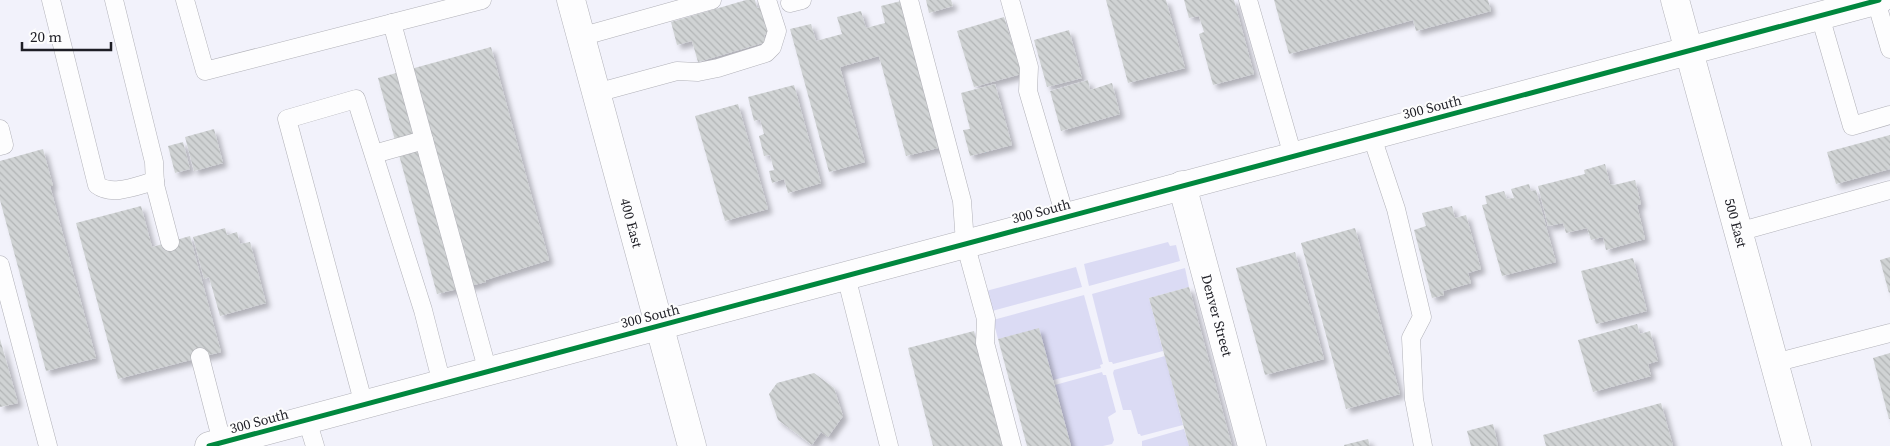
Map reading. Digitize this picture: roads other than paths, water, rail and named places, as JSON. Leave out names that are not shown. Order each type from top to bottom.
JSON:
[{"type":"street","name":"400 East","points":[[571,0],[692,446]]},
{"type":"street","name":"500 East","points":[[1675,0],[1797,446]]},
{"type":"street","name":"300 South","points":[[215,444],[1877,0]]},
{"type":"street","name":"Denver Street","points":[[1182,185],[1252,446]]},
{"type":"lane","points":[[51,0],[97,185],[103,189],[111,190],[155,181]]},
{"type":"lane","points":[[114,0],[154,162],[155,181],[170,242]]},
{"type":"lane","points":[[185,0],[205,70],[392,23],[456,3],[482,0]]},
{"type":"lane","points":[[580,37],[712,0]]},
{"type":"lane","points":[[596,93],[677,71],[698,72],[718,68],[766,52],[772,47],[777,31],[767,0]]},
{"type":"lane","points":[[909,0],[948,142],[962,201],[965,243],[986,319],[984,344],[1012,446]]},
{"type":"lane","points":[[1010,0],[1029,67],[1028,91],[1065,216]]},
{"type":"lane","points":[[1248,0],[1293,156]]},
{"type":"lane","points":[[1877,0],[1890,49]]},
{"type":"lane","points":[[1820,16],[1852,126],[1890,115]]},
{"type":"lane","points":[[392,23],[488,372]]},
{"type":"lane","points":[[364,405],[287,119],[356,99],[423,310],[442,384]]},
{"type":"lane","points":[[0,130],[4,145],[0,146]]},
{"type":"lane","points":[[1371,134],[1396,209],[1422,317],[1411,338],[1414,399],[1423,446]]},
{"type":"lane","points":[[374,154],[424,140]]},
{"type":"lane","points":[[1738,232],[1890,190]]},
{"type":"lane","points":[[0,265],[48,446]]},
{"type":"lane","points":[[846,276],[889,446]]},
{"type":"lane","points":[[1774,363],[1890,333]]},
{"type":"lane","points":[[200,357],[215,444]]},
{"type":"lane","points":[[306,420],[315,446]]}]
